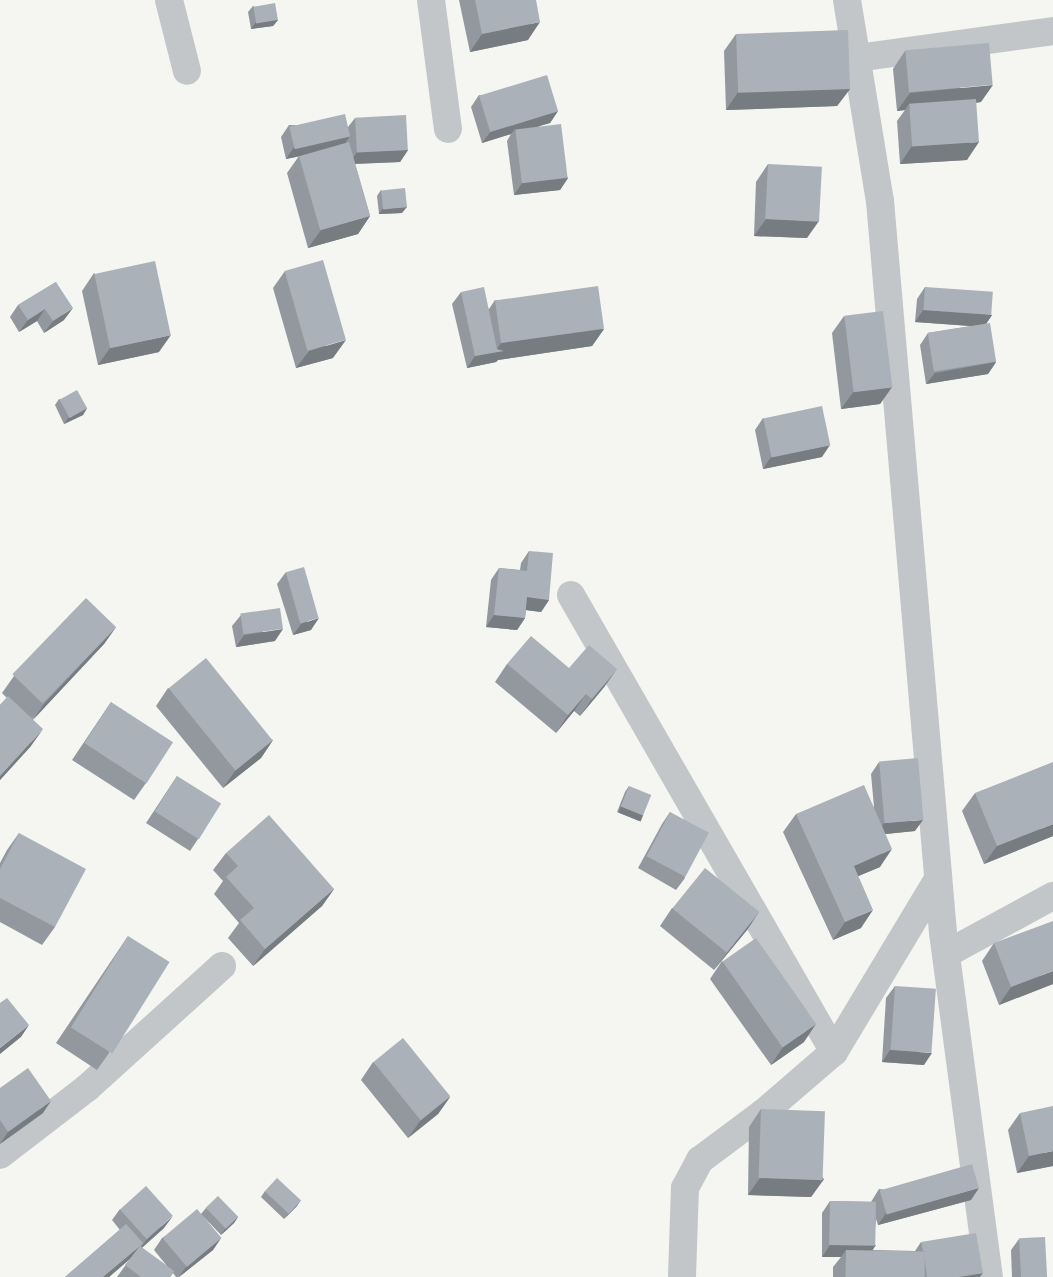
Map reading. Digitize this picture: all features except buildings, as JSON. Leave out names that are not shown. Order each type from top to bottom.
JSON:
[{"type":"street","points":[[169,0],[188,71]]},
{"type":"street","points":[[430,0],[448,129]]},
{"type":"street","points":[[847,0],[879,201],[938,879],[989,1277]]},
{"type":"street","points":[[857,58],[1053,31]]},
{"type":"street","points":[[571,595],[834,1052]]},
{"type":"street","points":[[682,1277],[685,1188],[700,1160],[763,1113],[834,1052],[938,879]]},
{"type":"street","points":[[946,954],[1053,896]]},
{"type":"street","points":[[0,1155],[87,1088],[222,966]]}]
